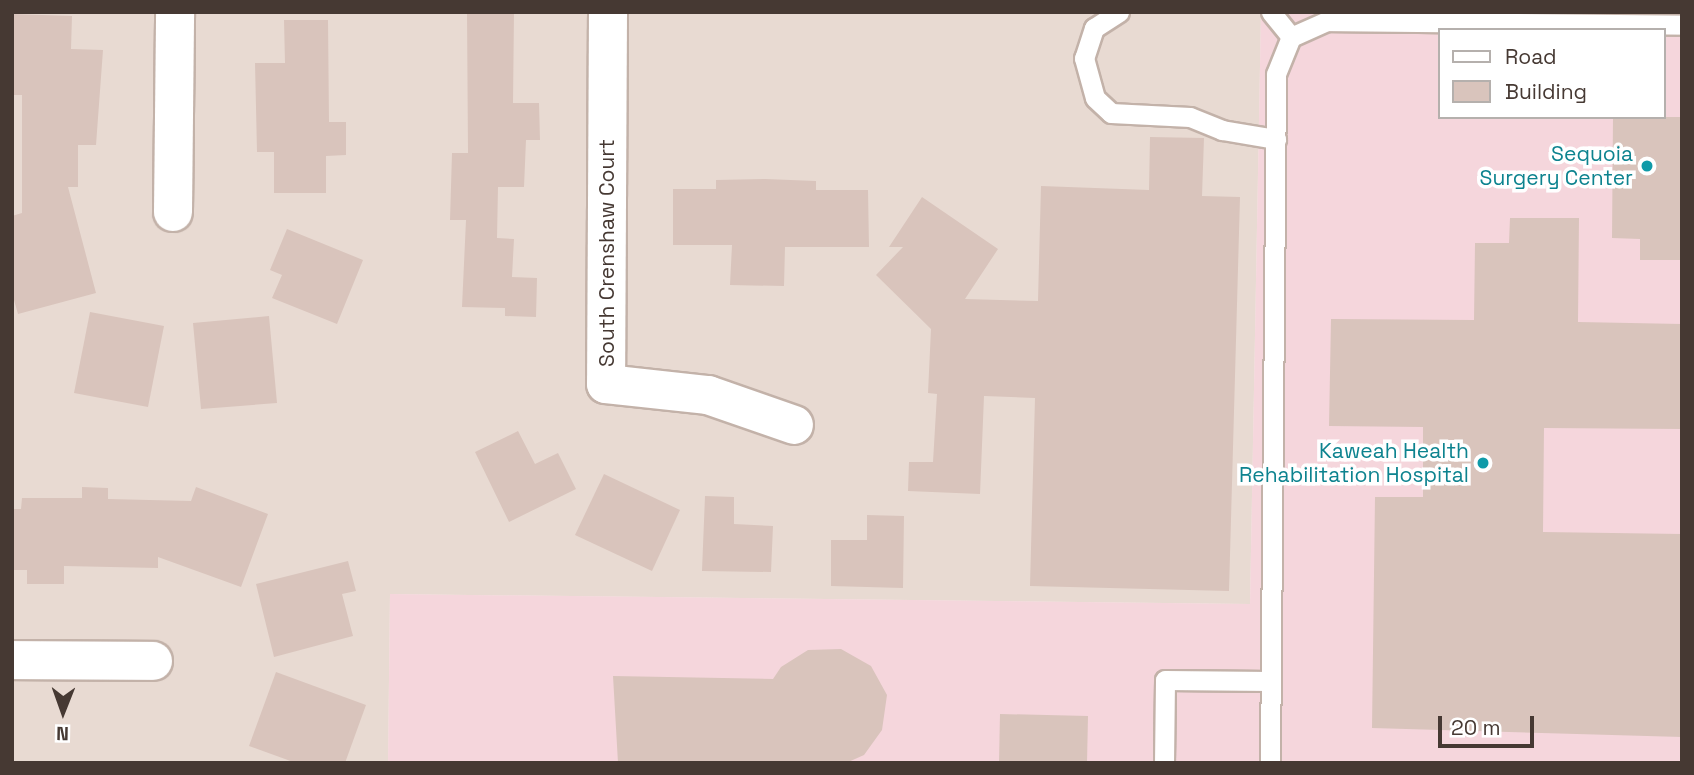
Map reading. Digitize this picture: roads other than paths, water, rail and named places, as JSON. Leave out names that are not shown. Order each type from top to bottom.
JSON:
[{"type":"street","points":[[173,212],[175,12]]},
{"type":"street","name":"South Crenshaw Court","points":[[608,12],[606,384],[708,395],[794,425]]},
{"type":"street","points":[[12,660],[153,661]]},
{"type":"lane","points":[[1119,12],[1094,28],[1084,58],[1095,98],[1111,113],[1190,117],[1222,130],[1276,139]]},
{"type":"lane","points":[[1271,12],[1291,37]]},
{"type":"lane","points":[[1270,763],[1276,74],[1291,37],[1327,20],[1390,16],[1682,25]]},
{"type":"lane","points":[[1164,763],[1165,680],[1270,681]]},
{"type":"place","name":"Sequoia Surgery Center","points":[[1647,166]]},
{"type":"place","name":"Kaweah Health Rehabilitation Hospital","points":[[1483,463]]}]
